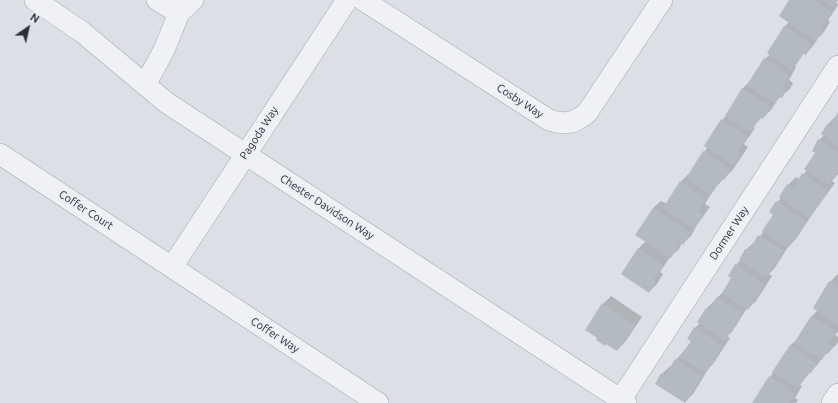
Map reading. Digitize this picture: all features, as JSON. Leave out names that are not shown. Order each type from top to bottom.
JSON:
[{"type":"street","name":"Chester Davidson Way","points":[[36,0],[82,32],[167,102],[623,401]]},
{"type":"street","points":[[145,85],[186,6],[157,0]]},
{"type":"street","name":"Pagoda Way","points":[[172,267],[347,0]]},
{"type":"street","name":"Cosby Way","points":[[363,0],[549,120],[564,123],[576,120],[587,113],[662,0]]},
{"type":"street","name":"Dormer Way","points":[[623,401],[838,66]]},
{"type":"street","name":"Coffer Court","points":[[0,154],[172,267]]},
{"type":"street","name":"Coffer Way","points":[[172,267],[378,403]]},
{"type":"street","points":[[832,403],[838,394]]},
{"type":"building","points":[[789,0],[813,0],[832,12],[821,28],[823,30],[816,41],[779,16]]},
{"type":"building","points":[[823,0],[838,0],[833,7]]},
{"type":"building","points":[[784,26],[812,44],[806,55],[803,54],[792,70],[767,53]]},
{"type":"building","points":[[764,58],[789,75],[782,88],[786,91],[782,98],[780,97],[775,103],[747,85]]},
{"type":"building","points":[[742,88],[771,107],[763,119],[760,117],[751,132],[725,116]]},
{"type":"building","points":[[838,112],[838,146],[821,134],[827,124],[830,126]]},
{"type":"building","points":[[721,119],[748,137],[737,152],[741,155],[734,166],[704,146]]},
{"type":"building","points":[[818,139],[838,152],[838,171],[829,185],[804,169],[815,153],[812,151]]},
{"type":"building","points":[[703,151],[731,170],[724,180],[721,179],[711,195],[686,178]]},
{"type":"building","points":[[802,173],[828,191],[810,218],[779,197],[787,184],[793,188]]},
{"type":"building","points":[[680,181],[706,199],[698,212],[703,215],[694,229],[663,208]]},
{"type":"building","points":[[776,201],[807,222],[788,248],[762,231],[773,215],[769,212]]},
{"type":"building","points":[[653,208],[691,233],[683,245],[680,242],[671,258],[635,235]]},
{"type":"building","points":[[758,235],[784,251],[766,278],[739,260],[745,249],[749,251]]},
{"type":"building","points":[[638,248],[663,265],[653,280],[656,282],[649,293],[621,274]]},
{"type":"building","points":[[735,264],[765,284],[748,310],[722,293],[731,278],[728,276]]},
{"type":"building","points":[[829,281],[838,287],[838,325],[813,308]]},
{"type":"building","points":[[717,297],[742,314],[725,341],[697,322],[706,308],[709,310]]},
{"type":"building","points":[[602,303],[635,325],[617,351],[606,344],[605,346],[596,340],[597,338],[585,330]]},
{"type":"building","points":[[811,316],[837,332],[828,343],[833,347],[828,354],[826,353],[822,360],[794,343]]},
{"type":"building","points":[[694,327],[723,346],[706,373],[680,357],[691,341],[687,339]]},
{"type":"building","points":[[790,345],[817,364],[811,373],[808,372],[798,388],[772,372]]},
{"type":"building","points":[[675,359],[702,377],[685,403],[655,384],[661,373],[665,376]]},
{"type":"building","points":[[769,376],[795,394],[789,403],[752,403]]}]
